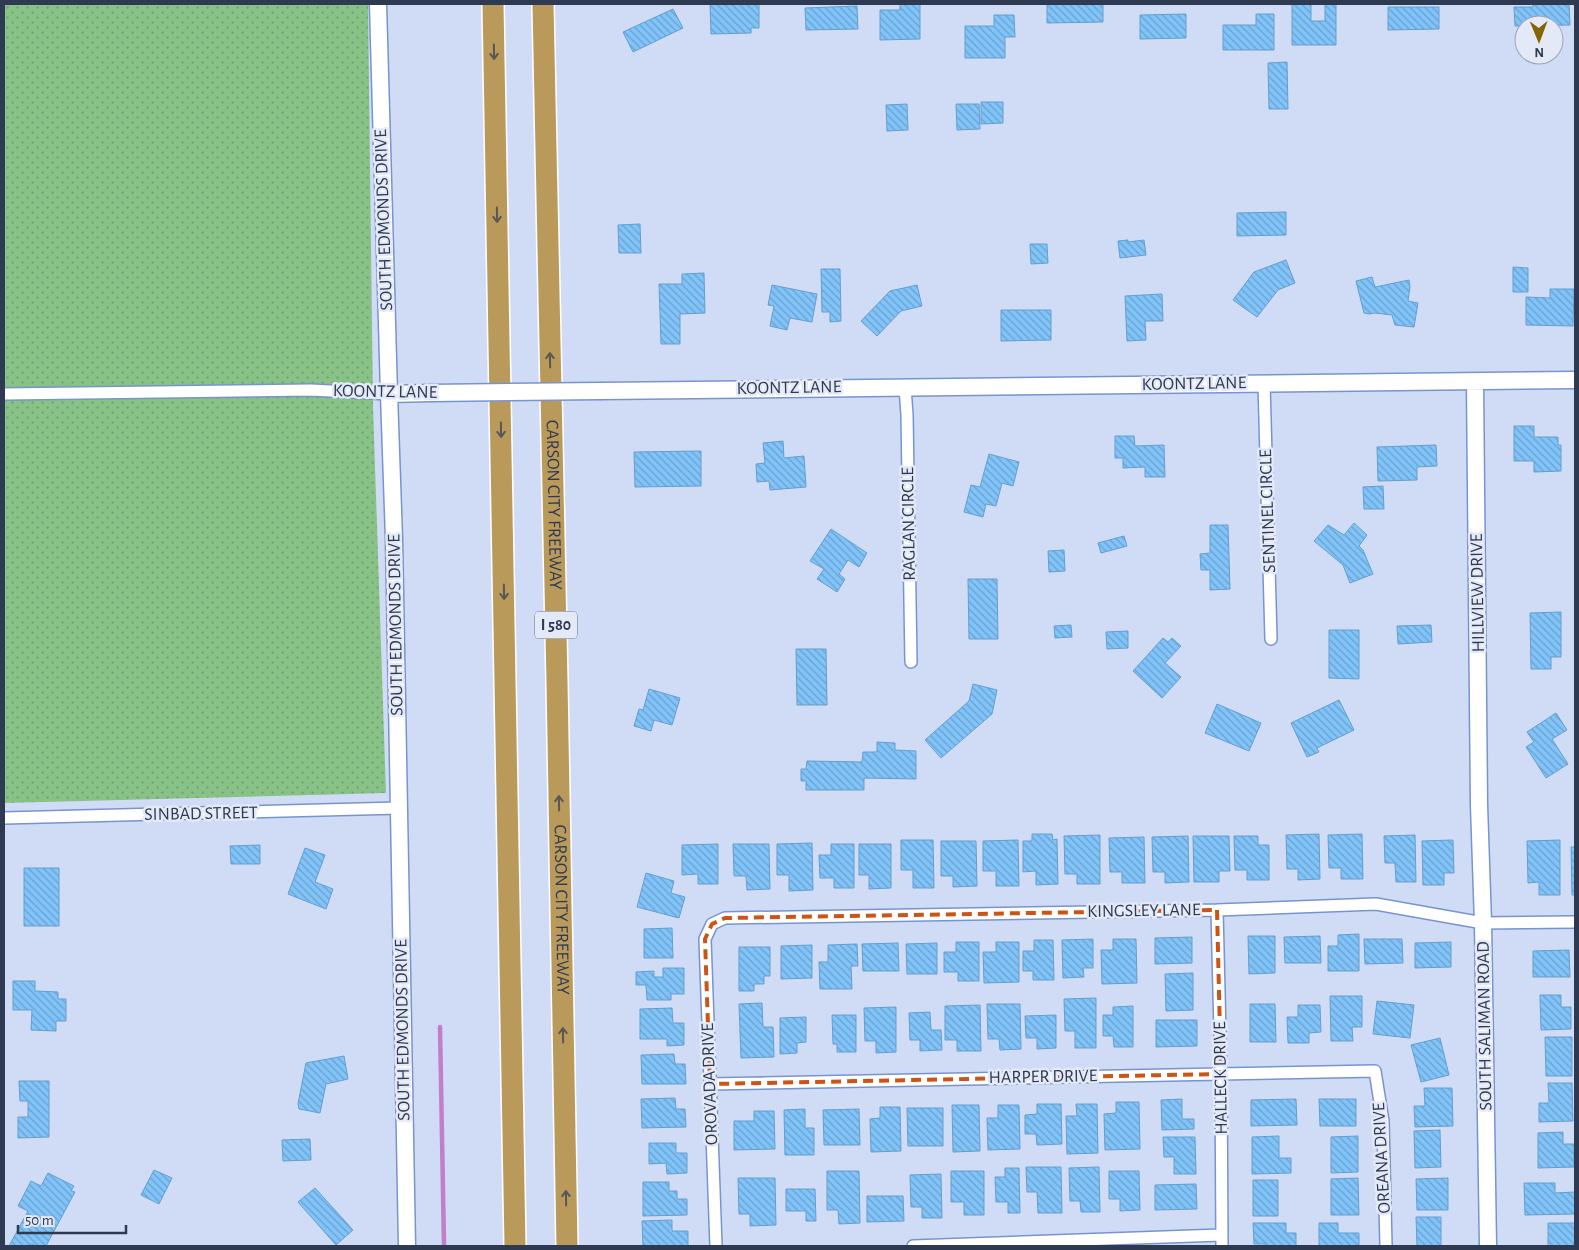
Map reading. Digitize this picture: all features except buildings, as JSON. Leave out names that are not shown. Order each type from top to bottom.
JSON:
[{"type":"highway","points":[[493,4],[515,1246]]},
{"type":"highway","name":"CARSON CITY FREEWAY","points":[[543,4],[558,682],[567,1246]]},
{"type":"street","name":"SOUTH EDMONDS DRIVE","points":[[378,4],[394,539],[407,1246]]},
{"type":"street","name":"KOONTZ LANE","points":[[4,394],[311,390],[389,394],[1575,380]]},
{"type":"street","name":"HILLVIEW DRIVE","points":[[1475,382],[1479,805]]},
{"type":"street","name":"SENTINEL CIRCLE","points":[[1264,383],[1271,639]]},
{"type":"street","name":"RAGLAN CIRCLE","points":[[905,387],[911,662]]},
{"type":"street","name":"SOUTH SALIMAN ROAD","points":[[1479,805],[1483,923],[1488,1246]]},
{"type":"street","name":"SINBAD STREET","points":[[4,818],[399,808]]},
{"type":"street","name":"KINGSLEY LANE","points":[[712,924],[725,918],[1217,910],[1376,904],[1483,923],[1575,922]]},
{"type":"street","name":"HALLECK DRIVE","points":[[1217,910],[1221,1074],[1222,1241]]},
{"type":"street","name":"OROVADA DRIVE","points":[[712,924],[706,939],[716,1246]]},
{"type":"street","name":"HARPER DRIVE","points":[[710,1084],[1375,1071]]},
{"type":"street","name":"OREANA DRIVE","points":[[1375,1071],[1383,1121],[1386,1246]]},
{"type":"street","points":[[913,1246],[1222,1241]]},
{"type":"highlighted area","points":[[1217,910],[1221,1074],[710,1084],[705,939],[712,924],[725,918]]},
{"type":"green space","points":[[368,4],[373,407],[386,793],[4,803],[4,5]]},
{"type":"waterway","points":[[440,1027],[444,1246]]}]
